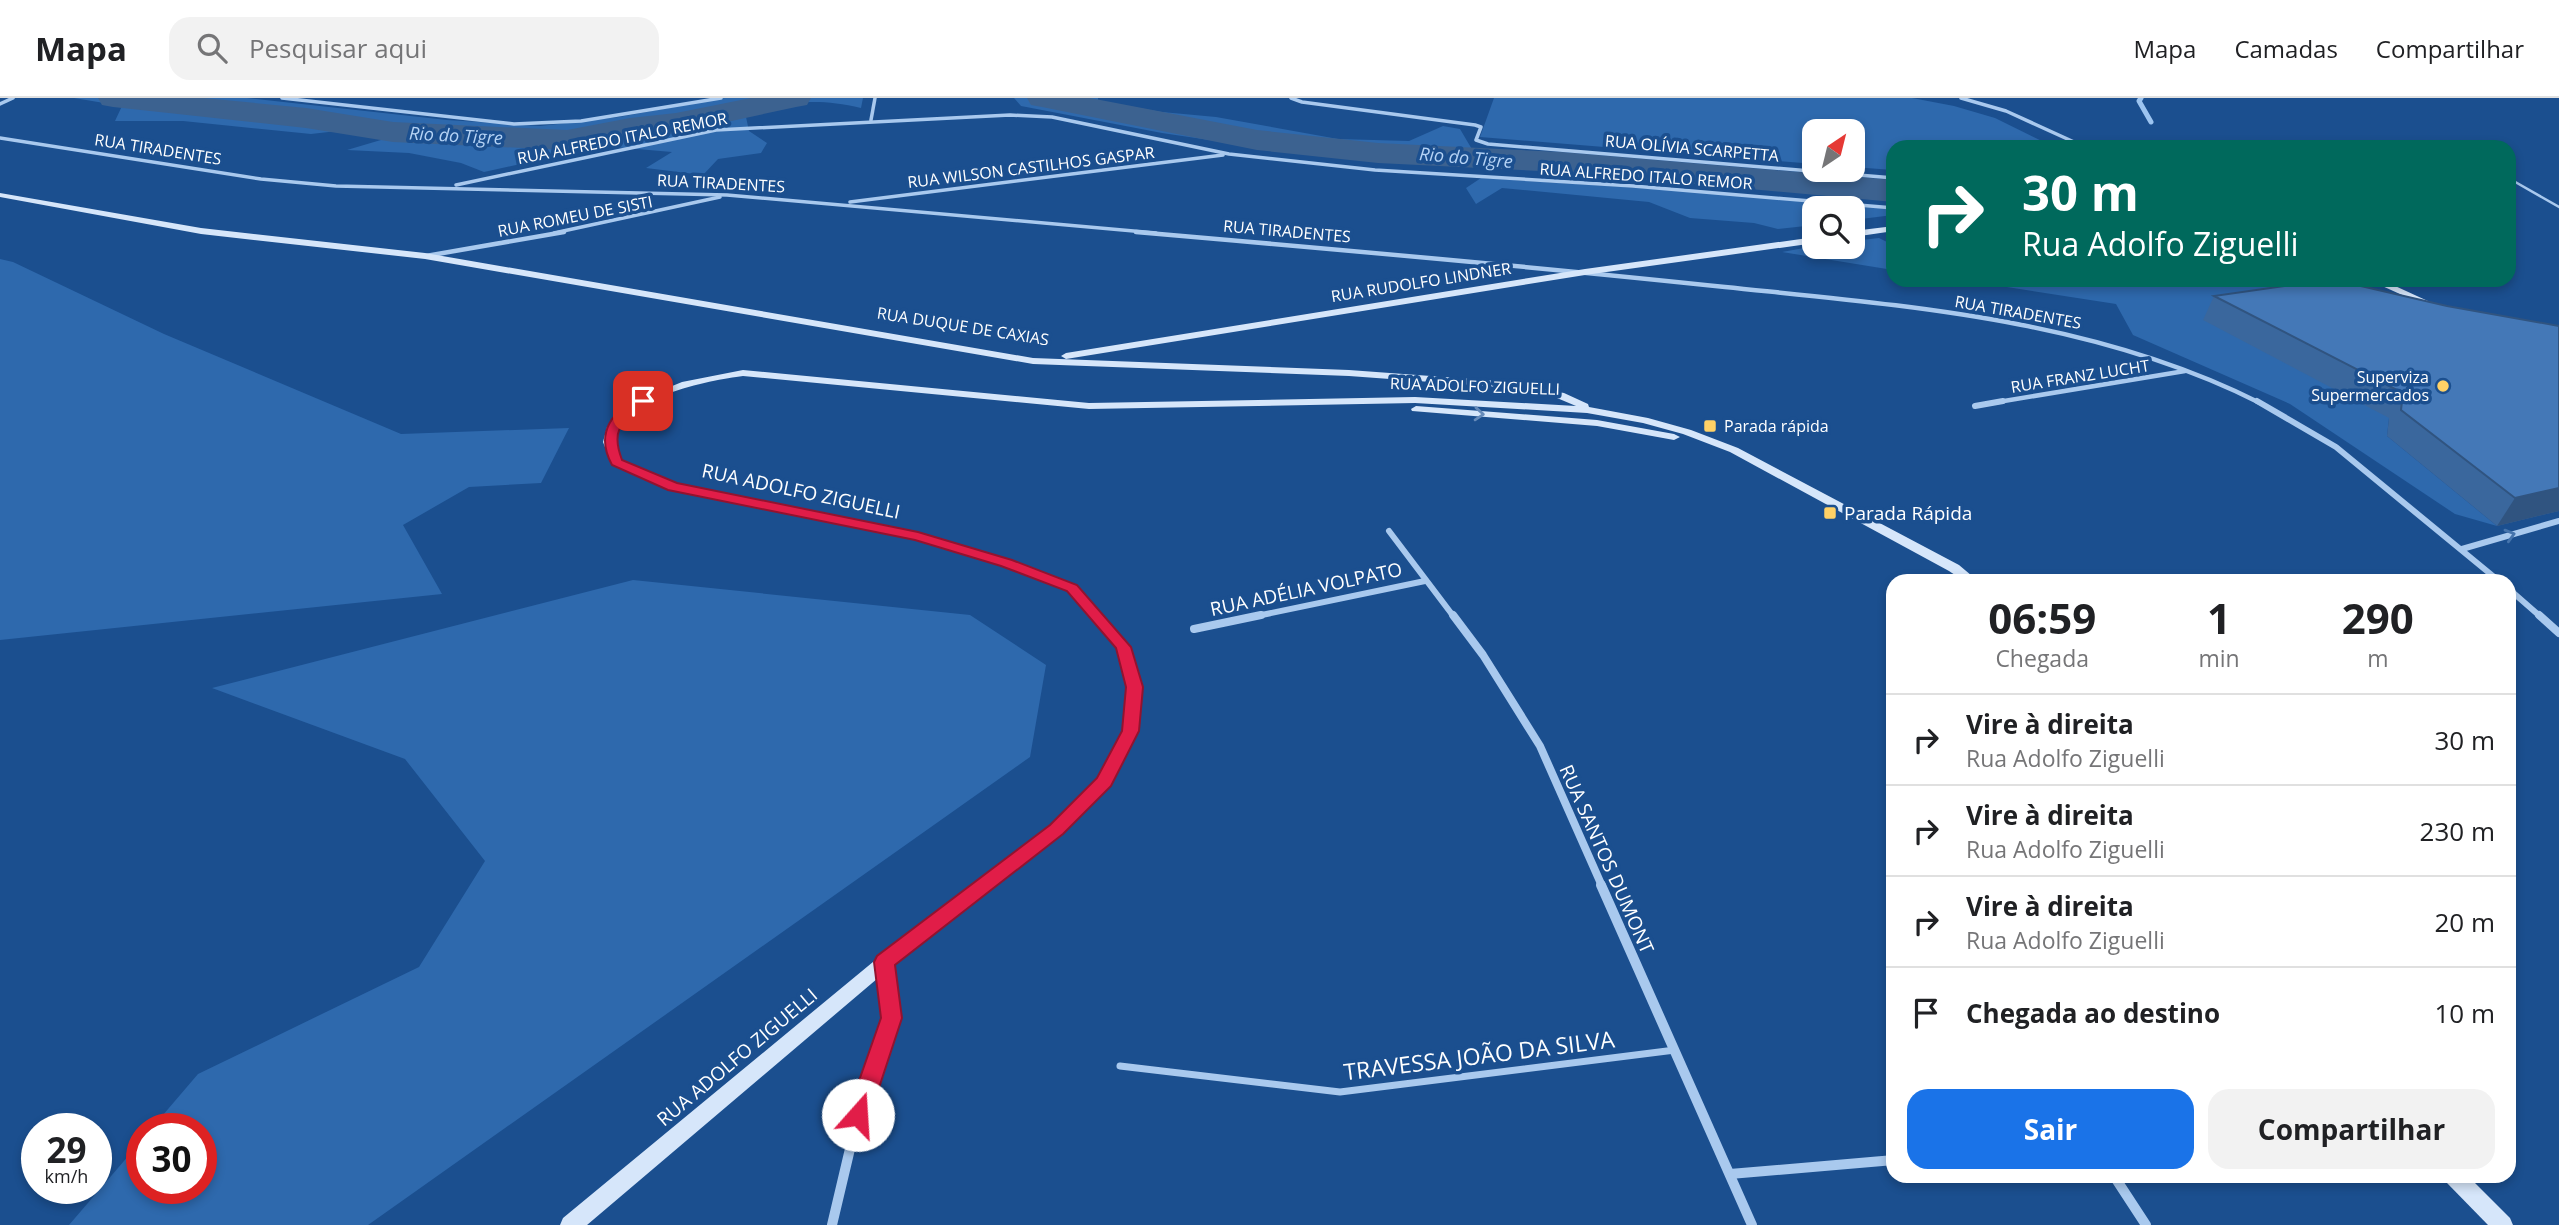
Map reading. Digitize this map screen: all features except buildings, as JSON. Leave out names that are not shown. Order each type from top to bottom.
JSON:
[{"type":"street","points":[[0,104],[13,98]]},
{"type":"street","points":[[282,98],[514,124],[549,124],[721,98]]},
{"type":"street","points":[[871,120],[875,98]]},
{"type":"street","name":"RUA OLÍVIA SCARPETTA","points":[[1291,98],[1302,102],[1475,125],[1481,127],[1476,140],[1488,144],[1886,177]]},
{"type":"street","points":[[1961,98],[2006,111],[2070,140]]},
{"type":"street","name":"RUA ALFREDO ITALO REMOR","points":[[441,188],[716,130],[1010,114],[1041,116],[1229,155],[1375,170],[1633,186],[1886,207]]},
{"type":"street","name":"RUA TIRADENTES","points":[[0,138],[261,179],[337,186],[727,195],[1585,272],[1844,299],[1999,320],[2108,343],[2189,370],[2258,402],[2336,447],[2491,574]]},
{"type":"street","name":"RUA WILSON CASTILHOS GASPAR","points":[[835,204],[1229,155]]},
{"type":"street","name":"RUA DUQUE DE CAXIAS","points":[[0,195],[201,231],[425,256],[1033,361],[1349,373],[1499,384],[1560,395],[1582,404],[1587,410],[1644,420],[1687,432],[1734,450],[1962,574]]},
{"type":"street","name":"RUA ROMEU DE SISTI","points":[[425,256],[591,227],[727,195]]},
{"type":"street","points":[[1865,233],[1886,230]]},
{"type":"street","name":"RUA RUDOLFO LINDNER","points":[[1033,361],[1585,272],[1802,242]]},
{"type":"street","points":[[2390,287],[2447,312]]},
{"type":"street","name":"RUA FRANZ LUCHT","points":[[1975,406],[2189,370]]},
{"type":"street","name":"RUA ADOLFO ZIGUELLI","points":[[571,1225],[885,962],[1057,830],[1104,782],[1130,731],[1135,687],[1123,647],[1072,588],[1007,563],[918,537],[673,487],[617,463],[609,442],[615,422],[643,401],[663,392],[718,374],[743,373],[1089,406],[1415,400],[1587,410]]},
{"type":"street","name":"RUA DUQUE DE CAXIAS","points":[[1499,384],[1519,389],[1553,407]]},
{"type":"street","name":"RUA ADOLFO ZIGUELLI","points":[[1362,403],[1570,421]]},
{"type":"street","points":[[1553,407],[1570,421],[1587,410]]},
{"type":"street","name":"RUA DUQUE DE CAXIAS","points":[[1570,421],[1629,428],[1674,438],[1778,474]]},
{"type":"street","points":[[2462,549],[2559,521]]},
{"type":"street","name":"RUA SANTOS DUMONT","points":[[1389,531],[1483,655],[1540,746],[1752,1225]]},
{"type":"street","name":"RUA ADÉLIA VOLPATO","points":[[1194,629],[1425,581]]},
{"type":"street","points":[[2516,595],[2559,633]]},
{"type":"street","points":[[832,1225],[858,1115],[891,1018],[885,962]]},
{"type":"street","points":[[1730,1174],[1886,1161]]},
{"type":"street","points":[[2119,1183],[2146,1225]]},
{"type":"street","points":[[2461,1183],[2502,1225]]},
{"type":"lane","points":[[2516,182],[2559,207]]},
{"type":"lane","name":"TRAVESSA JOÃO DA SILVA","points":[[1120,1066],[1340,1092],[1675,1050]]},
{"type":"shaded area","points":[[74,98],[247,98],[447,120],[540,126],[619,117],[723,98],[863,98],[861,108],[806,102],[750,110],[746,117],[749,131],[767,143],[761,153],[718,159],[703,175],[646,168],[672,152],[602,146],[484,172],[461,163],[409,153],[347,150],[391,137],[346,130],[311,134],[183,121],[115,121],[122,106]]},
{"type":"shaded area","points":[[1014,98],[1098,98],[1098,101],[1162,112],[1216,117],[1338,139],[1409,141],[1443,126],[1460,129],[1473,151],[1589,158],[1802,179],[1802,182],[1886,187],[1886,197],[1600,172],[1283,151],[1162,133],[1021,106]]},
{"type":"shaded area","points":[[1494,98],[1912,98],[1995,118],[2040,140],[1886,140],[1886,169],[1866,168],[1866,119],[1802,119],[1802,163],[1480,137]]},
{"type":"shaded area","points":[[1481,178],[1671,190],[1802,201],[1802,226],[1778,229],[1754,223],[1690,218],[1649,202],[1502,188],[1476,204],[1466,188]]},
{"type":"shaded area","points":[[1865,207],[1886,208],[1886,216],[1865,218]]},
{"type":"shaded area","points":[[1879,238],[1886,242],[1886,269],[1825,259],[1865,259],[1865,240]]},
{"type":"shaded area","points":[[1802,248],[1802,255],[1782,252]]},
{"type":"shaded area","points":[[0,259],[13,262],[164,334],[401,434],[569,428],[541,483],[469,487],[403,525],[442,594],[0,640]]},
{"type":"shaded area","points":[[2007,287],[2356,287],[2429,318],[2389,418],[2387,436],[2497,526],[2455,514],[2290,404],[2133,335],[2116,304]]},
{"type":"shaded area","points":[[633,580],[970,615],[1046,665],[1030,757],[368,1225],[69,1225],[87,1204],[112,1204],[112,1175],[126,1159],[126,1204],[217,1204],[217,1113],[165,1113],[198,1074],[419,967],[485,861],[405,759],[212,688]]},
{"type":"waterway","name":"Rio do Tigre","points":[[113,98],[306,118],[393,132],[567,140],[630,128],[676,123],[796,98]]},
{"type":"waterway","name":"Rio do Tigre","points":[[1042,98],[1257,140],[1378,153],[1562,162],[1886,190]]},
{"type":"waterway","points":[[2141,98],[2139,101],[2151,122]]},
{"type":"waterway","name":"Rio do Tigre","points":[[2318,287],[2391,318]]},
{"type":"place","name":"Superviza Supermercados","points":[[2443,386]]},
{"type":"place","name":"Parada rápida","points":[[1710,426]]},
{"type":"place","name":"Parada Rápida","points":[[1830,513]]},
{"type":"route","points":[[643,401],[615,422],[609,442],[617,463],[673,487],[918,537],[1007,563],[1072,588],[1123,647],[1135,687],[1130,731],[1104,782],[1057,830],[885,962],[891,1018],[858,1115]]}]
